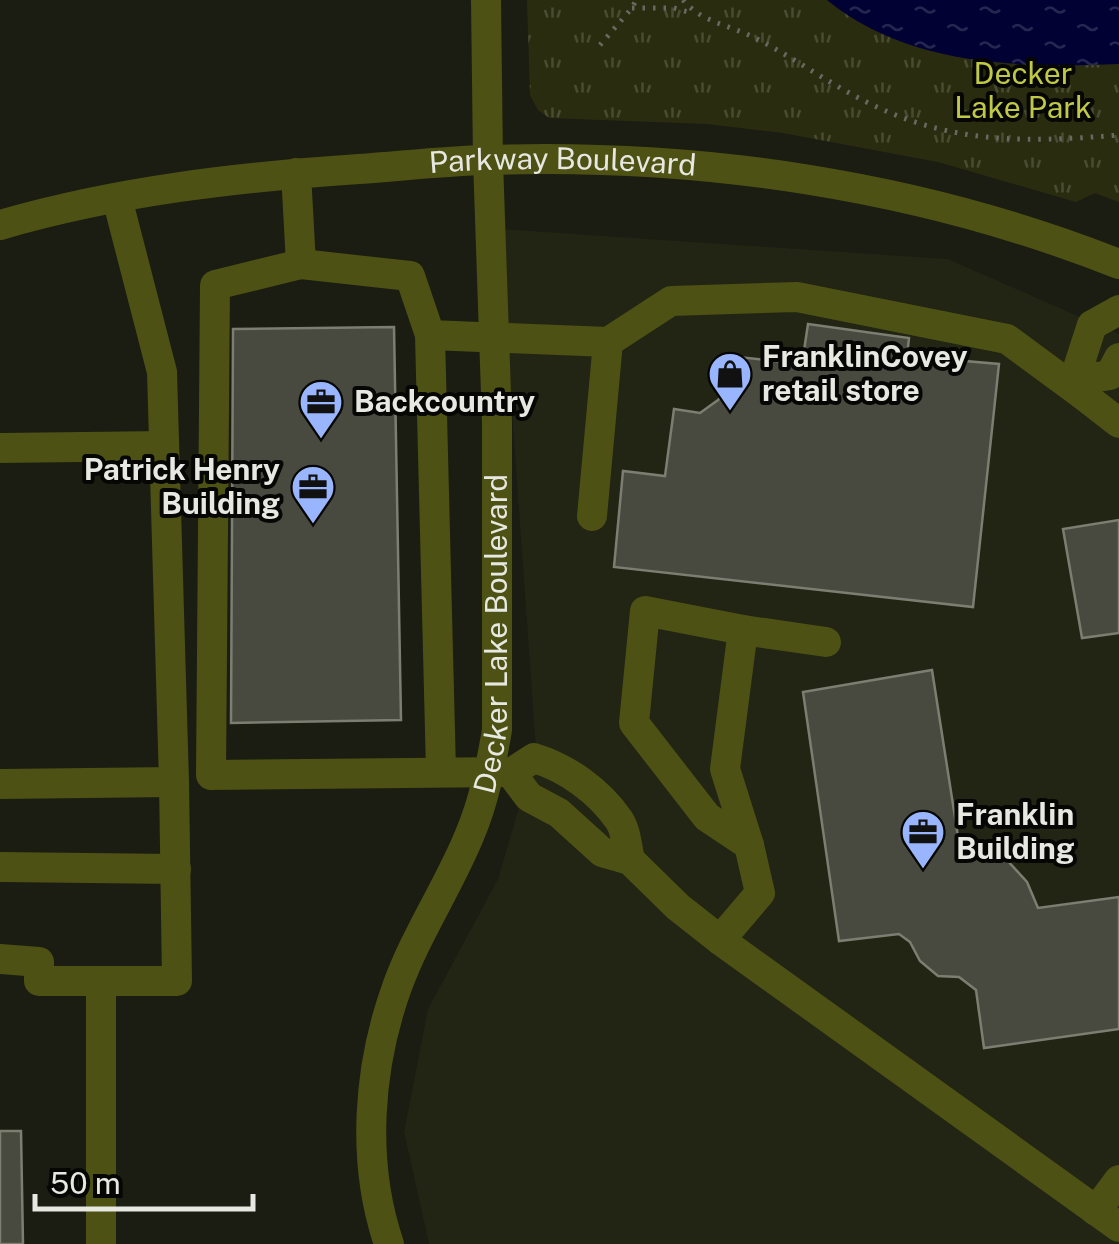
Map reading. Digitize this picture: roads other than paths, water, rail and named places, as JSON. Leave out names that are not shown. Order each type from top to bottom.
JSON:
[{"type":"street","name":"Decker Lake Boulevard","points":[[389,1244],[372,1150],[373,1096],[382,1035],[398,984],[500,772],[496,730],[497,423],[486,0]]},
{"type":"street","name":"Parkway Boulevard","points":[[0,225],[47,211],[175,186],[296,173],[488,160],[644,162],[803,178],[955,210],[1119,264]]},
{"type":"street","points":[[296,173],[301,264]]},
{"type":"street","points":[[0,959],[38,962],[39,980],[178,981],[162,372],[117,198]]},
{"type":"street","points":[[441,771],[430,335],[410,276],[301,264],[215,285],[211,775],[500,772],[534,758],[554,764],[582,782],[621,822],[630,860],[678,907],[720,940],[1107,1219],[1119,1180]]},
{"type":"street","points":[[430,335],[608,342],[671,301],[797,297],[1007,339],[1087,386],[1119,423]]},
{"type":"street","points":[[1087,386],[1079,364],[1092,325],[1119,311]]},
{"type":"street","points":[[592,516],[608,342]]},
{"type":"street","points":[[1087,386],[1110,375],[1119,358]]},
{"type":"street","points":[[0,448],[164,446]]},
{"type":"street","points":[[749,845],[707,817],[634,723],[645,611],[826,642]]},
{"type":"street","points":[[720,940],[760,894],[725,769],[743,630]]},
{"type":"street","points":[[0,784],[174,782]]},
{"type":"street","points":[[0,867],[176,869]]},
{"type":"street","points":[[101,981],[101,1244]]},
{"type":"water","points":[[827,0],[1119,0],[1119,64],[1004,63],[928,50],[858,22]]},
{"type":"place","name":"FranklinCovey retail store","points":[[730,412]]},
{"type":"place","name":"Backcountry","points":[[321,440]]},
{"type":"place","name":"Patrick Henry Building","points":[[313,525]]},
{"type":"place","name":"Franklin Building","points":[[923,870]]},
{"type":"park label","name":"Decker Lake Park","points":[[1023,91]]}]
